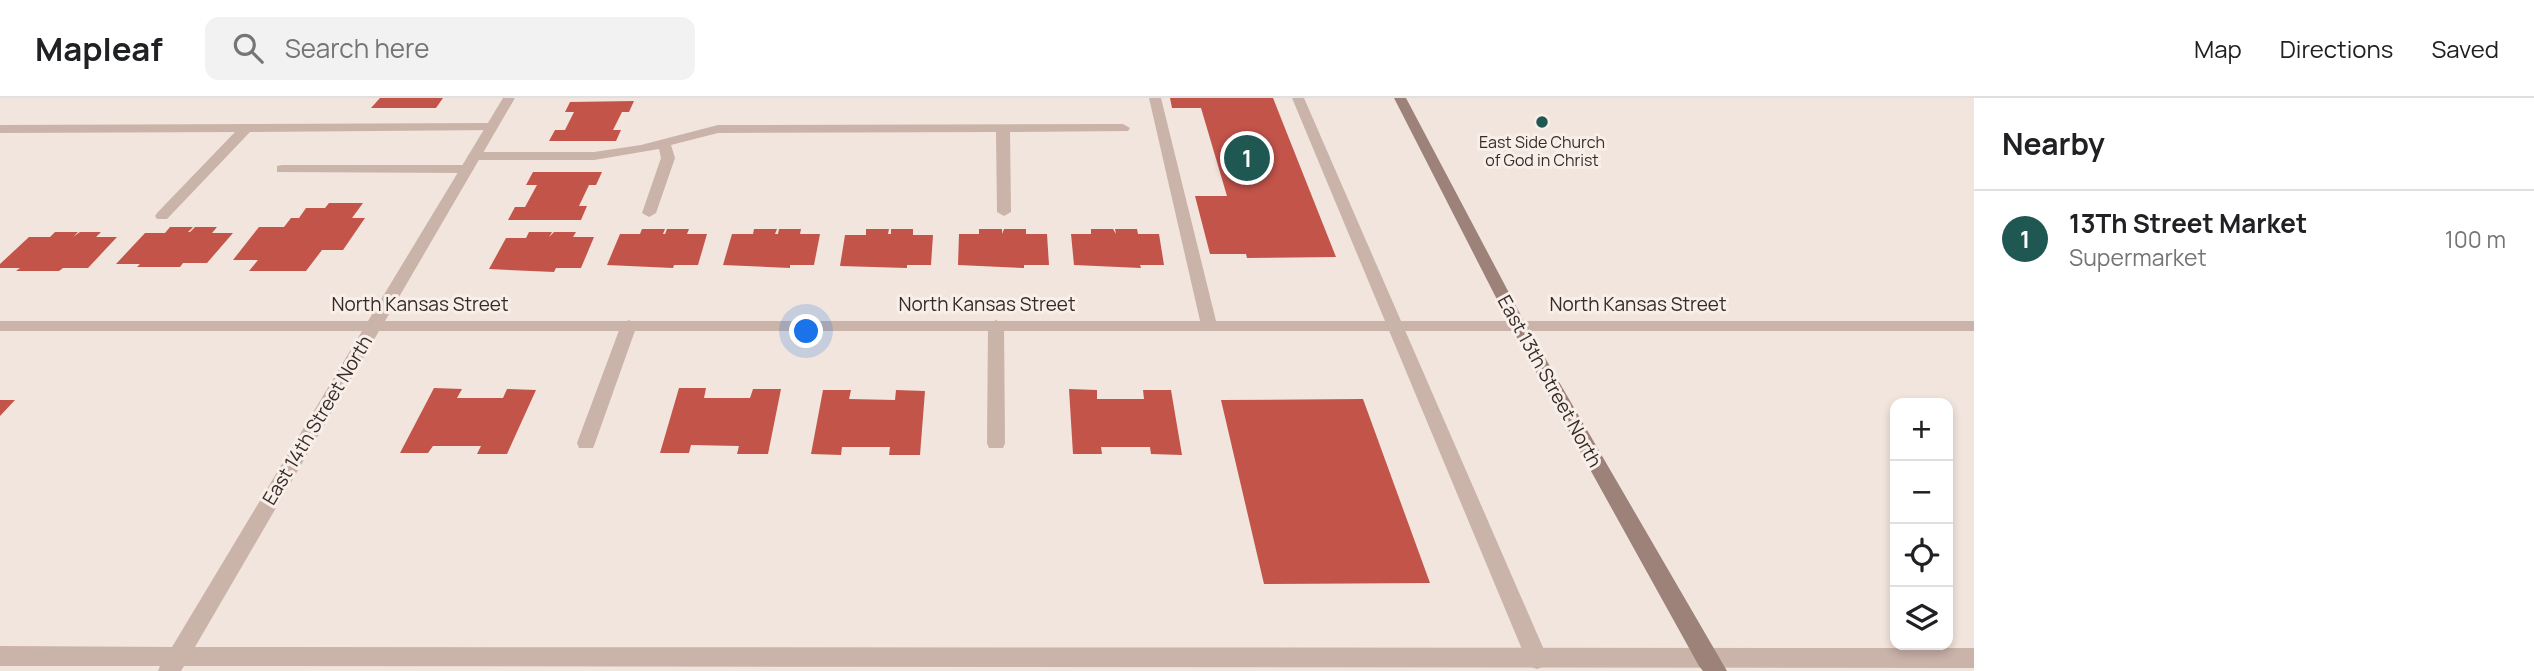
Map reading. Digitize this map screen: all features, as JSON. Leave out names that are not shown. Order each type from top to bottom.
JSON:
[{"type":"main road","name":"East 13th Street North","points":[[1401,98],[1518,325],[1710,667]]},
{"type":"street","name":"East 14th Street North","points":[[173,664],[509,98]]},
{"type":"street","points":[[1155,98],[1209,325]]},
{"type":"street","points":[[1298,98],[1537,659]]},
{"type":"street","points":[[0,129],[491,127]]},
{"type":"street","points":[[1003,128],[1004,212]]},
{"type":"street","points":[[282,169],[594,156],[664,143],[718,129],[1123,128]]},
{"type":"street","points":[[162,216],[245,129]]},
{"type":"street","points":[[649,213],[668,158],[664,143]]},
{"type":"street","points":[[586,443],[629,325]]},
{"type":"street","points":[[996,325],[996,443]]},
{"type":"street","name":"North Kansas Street","points":[[0,326],[1974,326]]},
{"type":"street","points":[[0,656],[173,664],[1537,659],[1710,667],[1878,665],[1974,658]]},
{"type":"building","points":[[380,98],[443,98],[436,108],[371,108]]},
{"type":"building","points":[[1170,98],[1273,98],[1336,257],[1247,258],[1246,254],[1210,254],[1195,196],[1227,196],[1201,108],[1172,108]]},
{"type":"building","points":[[634,101],[629,112],[622,112],[613,130],[621,130],[616,141],[549,141],[555,130],[565,130],[574,112],[565,112],[570,102]]},
{"type":"building","points":[[533,172],[602,172],[596,185],[589,185],[579,206],[587,206],[581,220],[508,220],[515,207],[525,207],[537,185],[526,185]]},
{"type":"building","points":[[329,203],[363,203],[352,218],[365,218],[343,250],[322,250],[306,271],[249,271],[258,260],[233,260],[259,227],[284,227],[291,218],[299,218],[306,208],[325,208]]},
{"type":"building","points":[[170,227],[193,227],[190,232],[195,227],[217,227],[212,233],[233,233],[207,263],[183,263],[180,267],[116,264],[145,233],[165,233]]},
{"type":"building","points":[[642,229],[665,229],[665,234],[667,229],[689,229],[687,234],[707,234],[698,265],[674,265],[673,268],[607,265],[620,234],[640,234]]},
{"type":"building","points":[[754,229],[777,229],[775,234],[778,234],[779,229],[801,229],[800,234],[820,234],[814,265],[790,265],[790,268],[723,265],[732,234],[753,234]]},
{"type":"building","points":[[866,229],[889,229],[888,234],[891,234],[891,229],[913,229],[913,235],[933,235],[931,265],[907,265],[907,268],[840,266],[845,235],[866,235]]},
{"type":"building","points":[[979,229],[1002,229],[1002,234],[1004,229],[1026,229],[1026,234],[1047,234],[1049,265],[1024,265],[1024,268],[958,265],[959,234],[979,234]]},
{"type":"building","points":[[1091,229],[1113,229],[1116,234],[1115,229],[1137,229],[1138,234],[1159,234],[1164,265],[1140,265],[1141,268],[1074,265],[1071,234],[1091,234]]},
{"type":"building","points":[[55,232],[78,232],[73,237],[80,232],[101,232],[96,237],[117,237],[88,268],[16,271],[20,268],[0,268],[0,264],[29,237],[50,237]]},
{"type":"building","points":[[529,232],[552,232],[549,237],[554,232],[576,232],[573,237],[594,237],[581,268],[556,268],[554,272],[489,269],[506,238],[526,238]]},
{"type":"building","points":[[434,388],[462,389],[457,398],[503,398],[507,389],[536,390],[507,454],[477,454],[481,446],[433,446],[428,453],[400,453]]},
{"type":"building","points":[[679,388],[706,388],[704,398],[750,398],[753,389],[781,389],[768,454],[737,454],[739,446],[691,445],[689,453],[660,453]]},
{"type":"building","points":[[1069,389],[1097,390],[1097,399],[1144,399],[1143,390],[1171,390],[1182,455],[1151,454],[1150,447],[1101,447],[1102,454],[1073,454]]},
{"type":"building","points":[[823,390],[851,390],[849,399],[895,400],[896,390],[925,391],[920,455],[889,455],[890,447],[842,447],[841,455],[811,454]]},
{"type":"building","points":[[1363,399],[1430,583],[1264,584],[1221,400]]},
{"type":"building","points":[[0,400],[15,400],[0,416]]},
{"type":"place","name":"East Side Church of God in Christ","points":[[1542,122]]},
{"type":"place","name":"13Th Street Market","points":[[1247,158]]}]
